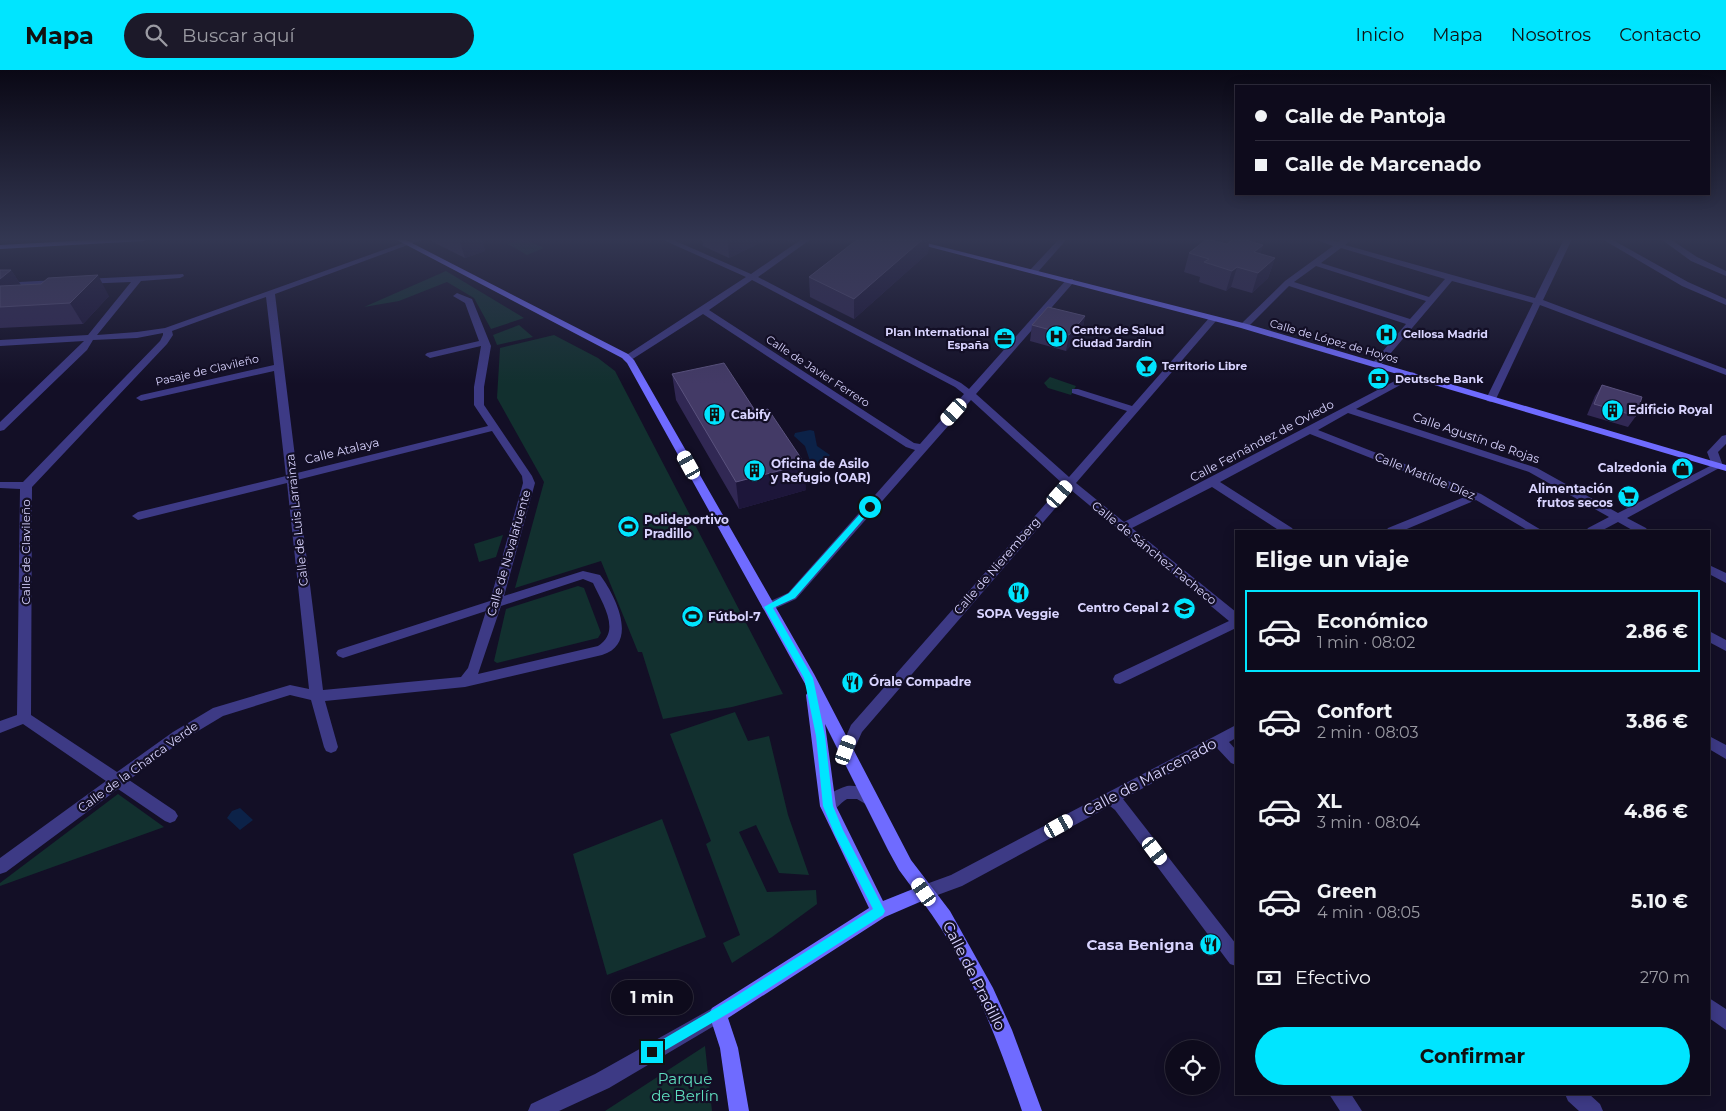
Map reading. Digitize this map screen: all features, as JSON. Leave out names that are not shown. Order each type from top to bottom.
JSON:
[{"type":"street","points":[[0,428],[84,348],[96,328],[131,288]]},
{"type":"street","points":[[1,344],[137,335],[167,330],[281,288]]},
{"type":"street","points":[[492,288],[628,358],[737,288]]},
{"type":"street","name":"Calle de Sánchez Pacheco","points":[[772,288],[958,385],[1122,528],[1235,618]]},
{"type":"street","points":[[768,607],[792,596],[1064,288]]},
{"type":"street","name":"Calle de López de Hoyos","points":[[1096,288],[1244,326],[1722,467]]},
{"type":"street","points":[[1244,326],[1283,288]]},
{"type":"street","points":[[1302,288],[1412,323]]},
{"type":"street","points":[[1390,288],[1431,300]]},
{"type":"street","points":[[1376,365],[1442,288]]},
{"type":"street","points":[[1486,288],[1537,301],[1726,372]]},
{"type":"street","points":[[1492,399],[1544,288]]},
{"type":"street","points":[[1692,288],[1726,302]]},
{"type":"street","name":"Calle de Luis Larrainza","points":[[270,292],[317,696],[331,747]]},
{"type":"street","name":"Calle de Navalafuente","points":[[457,296],[469,301],[485,342],[486,351],[478,396],[479,405],[522,468],[529,483],[495,604],[474,669],[465,682]]},
{"type":"street","name":"Calle de Javier Ferrero","points":[[704,310],[708,315],[910,445],[922,448]]},
{"type":"street","name":"Calle de Nieremberg","points":[[846,750],[856,729],[1214,318]]},
{"type":"street","name":"Calle de Clavileño","points":[[24,718],[26,486],[164,342],[168,335],[167,330]]},
{"type":"street","points":[[430,354],[485,342]]},
{"type":"street","name":"Calle de Pradillo","points":[[628,358],[809,678],[869,799],[905,865],[944,918],[996,1013],[1032,1111]]},
{"type":"street","name":"Pasaje de Clavileño","points":[[141,398],[279,367]]},
{"type":"street","name":"Calle Fernández de Oviedo","points":[[1122,528],[1412,375]]},
{"type":"street","points":[[1075,391],[1134,410]]},
{"type":"street","name":"Calle Agustín de Rojas","points":[[1348,410],[1533,470],[1640,530]]},
{"type":"street","name":"Calle Atalaya","points":[[138,516],[494,428]]},
{"type":"street","name":"Calle Matilde Díez","points":[[1309,430],[1477,496],[1535,530]]},
{"type":"street","points":[[1594,530],[1722,467],[1712,452],[1726,438]]},
{"type":"street","points":[[1212,482],[1286,530]]},
{"type":"street","points":[[0,485],[26,486]]},
{"type":"street","points":[[1397,530],[1477,496]]},
{"type":"street","points":[[1710,570],[1726,579]]},
{"type":"street","name":"Calle de la Charca Verde","points":[[0,867],[178,736],[218,712],[290,690],[317,696],[465,682],[602,650],[610,646],[616,639],[617,627],[596,578],[589,576],[576,577],[495,604]]},
{"type":"street","points":[[343,653],[495,604]]},
{"type":"street","points":[[1120,679],[1235,623]]},
{"type":"street","points":[[1710,637],[1726,646]]},
{"type":"street","name":"Calle de Pradillo","points":[[809,678],[820,736],[828,806],[838,832],[879,911]]},
{"type":"street","points":[[0,727],[24,718],[170,816]]},
{"type":"street","name":"Calle de Marcenado","points":[[538,1111],[602,1081],[718,1014],[879,911],[956,881],[1235,732]]},
{"type":"street","points":[[1218,741],[1235,758]]},
{"type":"street","points":[[1710,743],[1726,753]]},
{"type":"street","points":[[828,806],[836,797],[847,792],[860,792],[869,799]]},
{"type":"street","points":[[1110,798],[1120,805],[1235,957]]},
{"type":"street","points":[[1710,1008],[1726,1021]]},
{"type":"street","points":[[718,1014],[729,1048],[739,1111]]},
{"type":"street","points":[[1340,1095],[1352,1111]]},
{"type":"street","points":[[1576,1095],[1593,1111]]},
{"type":"green space","points":[[408,288],[433,288],[399,301],[364,307]]},
{"type":"green space","points":[[456,288],[474,288],[524,318],[491,329],[474,298]]},
{"type":"green space","points":[[519,325],[533,337],[497,345],[493,335]]},
{"type":"green space","name":"Polideportivo Pradillo","points":[[554,335],[598,358],[615,371],[783,694],[732,707],[663,719],[642,652],[638,652],[601,561],[515,588],[544,482],[497,398],[500,348]]},
{"type":"green space","points":[[1050,377],[1076,386],[1071,395],[1048,388],[1044,383]]},
{"type":"green space","points":[[503,535],[496,557],[479,562],[474,544]]},
{"type":"green space","points":[[578,586],[584,588],[601,633],[598,638],[497,663],[494,661],[506,609]]},
{"type":"green space","points":[[735,712],[748,741],[769,736],[788,815],[809,875],[779,873],[756,825],[739,832],[767,892],[816,890],[817,904],[732,963],[723,943],[740,935],[706,844],[711,841],[670,734]]},
{"type":"green space","points":[[118,794],[164,827],[0,886],[0,883]]},
{"type":"green space","points":[[662,819],[706,937],[607,975],[573,854]]},
{"type":"green space","name":"Parque de Berlín","points":[[705,1046],[712,1111],[605,1111]]},
{"type":"water","points":[[814,431],[817,446],[830,455],[817,465],[810,461],[805,446],[794,436],[795,433]]},
{"type":"water","points":[[240,808],[253,820],[240,830],[227,818],[232,811]]},
{"type":"building","points":[[0,288],[85,288],[70,303],[0,307]]},
{"type":"building","points":[[831,288],[867,288],[854,299]]},
{"type":"building","points":[[1048,307],[1085,316],[1069,335],[1032,325]]},
{"type":"building","points":[[724,363],[756,412],[768,409],[805,464],[736,482],[672,374]]},
{"type":"building","points":[[1602,385],[1642,397],[1636,416],[1594,404]]},
{"type":"place","name":"Cellosa Madrid","points":[[1387,334]]},
{"type":"place","name":"Centro de Salud Ciudad Jardín","points":[[1056,336]]},
{"type":"place","name":"Plan International España","points":[[1005,338]]},
{"type":"place","name":"Territorio Libre","points":[[1146,366]]},
{"type":"place","name":"Deutsche Bank","points":[[1379,379]]},
{"type":"place","name":"Edificio Royal","points":[[1612,410]]},
{"type":"place","name":"Cabify","points":[[715,415]]},
{"type":"place","name":"Calzedonia","points":[[1683,468]]},
{"type":"place","name":"Oficina de Asilo y Refugio (OAR)","points":[[755,471]]},
{"type":"place","name":"Alimentación frutos secos","points":[[1629,496]]},
{"type":"place","name":"Polideportivo Pradillo","points":[[628,527]]},
{"type":"place","name":"SOPA Veggie","points":[[1018,593]]},
{"type":"place","name":"Centro Cepal 2","points":[[1185,608]]},
{"type":"place","name":"Fútbol-7","points":[[692,617]]},
{"type":"place","name":"Órale Compadre","points":[[853,682]]},
{"type":"place","name":"Casa Benigna","points":[[1210,945]]},
{"type":"route","points":[[652,1052],[737,1002],[879,911],[838,832],[828,806],[818,719],[809,678],[768,607],[792,596],[870,507]]}]
